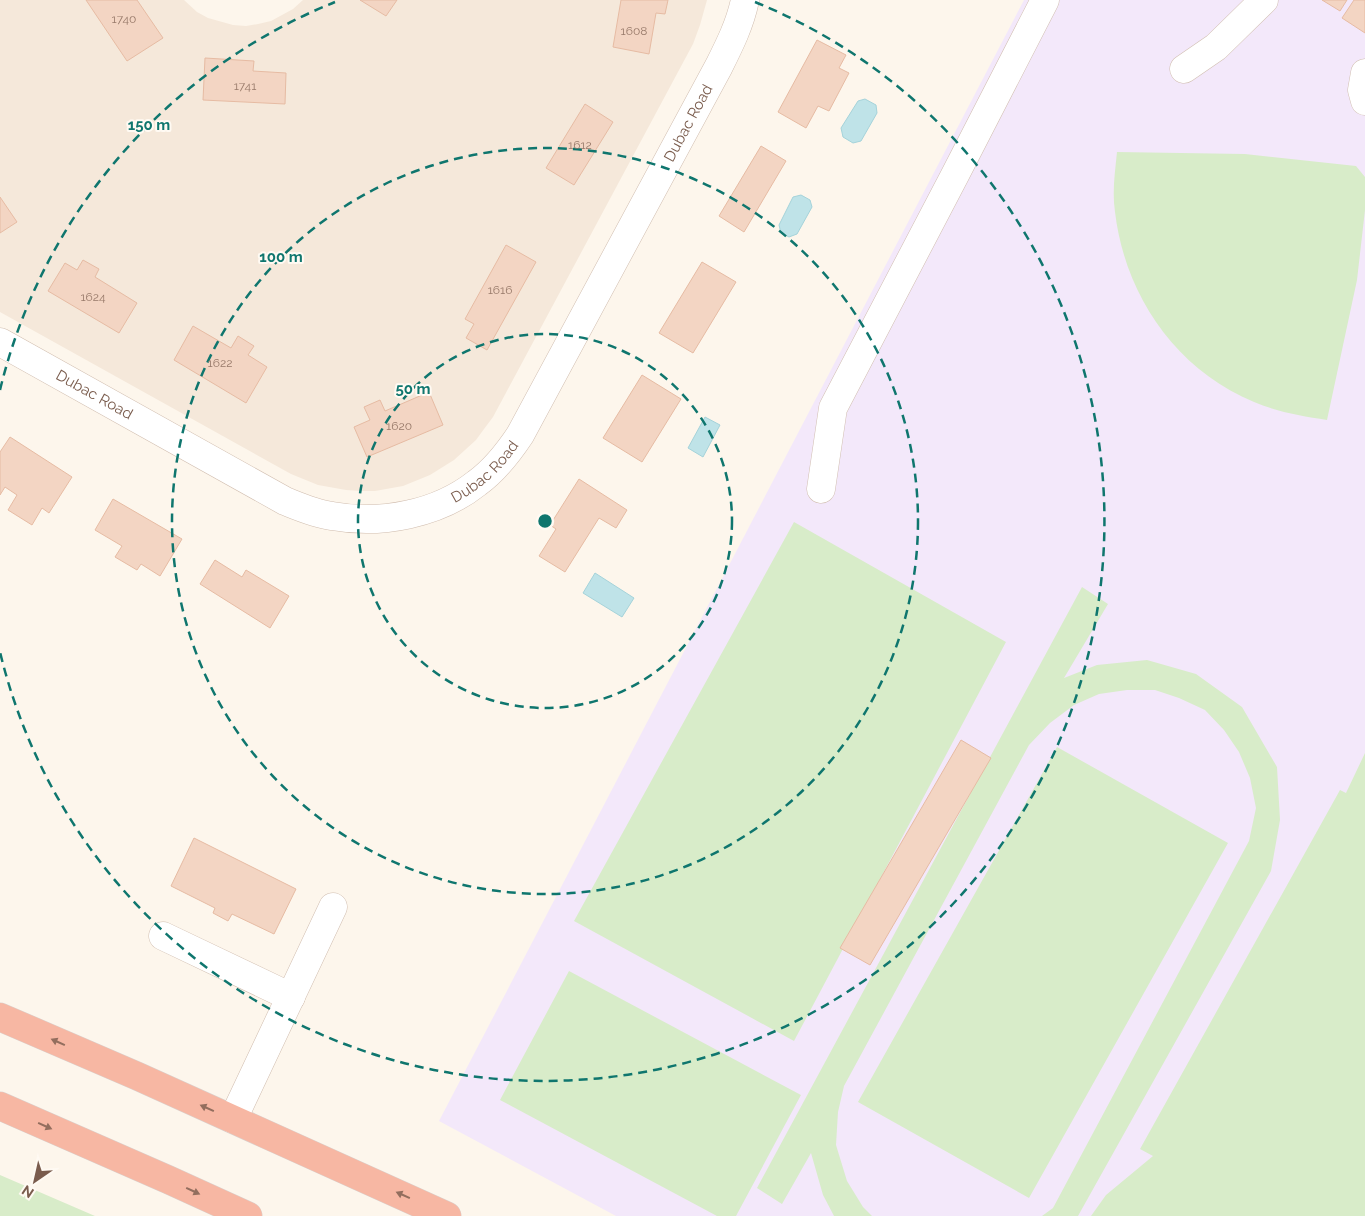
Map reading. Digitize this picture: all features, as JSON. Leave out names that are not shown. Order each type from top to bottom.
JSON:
[{"type":"highway","points":[[0,1017],[448,1216]]},
{"type":"highway","points":[[0,1106],[248,1216]]},
{"type":"street","name":"Dubac Road","points":[[0,342],[285,501],[306,510],[359,520],[386,519],[413,514],[446,502],[477,484],[502,460],[520,435],[719,66],[737,30],[745,0]]},
{"type":"street","points":[[821,490],[833,408],[1045,0]]},
{"type":"street","points":[[1184,69],[1216,47],[1264,0]]},
{"type":"street","points":[[1365,74],[1362,90],[1365,102]]},
{"type":"street","points":[[233,1119],[333,907]]},
{"type":"street","points":[[163,936],[291,997]]},
{"type":"shaded area","points":[[0,0],[184,0],[197,12],[208,18],[233,25],[246,26],[271,21],[293,9],[303,0],[707,0],[693,44],[493,417],[476,440],[454,460],[430,475],[403,486],[375,491],[361,491],[318,485],[291,474],[0,312]]},
{"type":"shaded area","points":[[1024,0],[1365,0],[1365,1216],[616,1216],[439,1121]]},
{"type":"green space","points":[[1117,152],[1245,154],[1356,166],[1365,177],[1365,210],[1357,280],[1327,420],[1272,408],[1254,402],[1226,388],[1200,370],[1178,349],[1159,326],[1143,300],[1130,272],[1121,243],[1114,197]]},
{"type":"green space","points":[[794,522],[1006,642],[794,1041],[574,921]]},
{"type":"green space","points":[[1082,587],[1108,604],[1064,678],[1097,665],[1147,660],[1196,674],[1242,707],[1277,767],[1280,820],[1271,871],[1078,1216],[1042,1216],[1053,1208],[1249,841],[1256,808],[1250,778],[1239,752],[1224,730],[1205,710],[1155,690],[1127,690],[1099,694],[1074,705],[1050,723],[1029,745],[844,1086],[838,1112],[836,1145],[847,1181],[863,1207],[872,1216],[834,1216],[823,1195],[811,1153],[782,1204],[757,1188]]},
{"type":"green space","points":[[1057,747],[1228,843],[1029,1198],[858,1102]]},
{"type":"green space","points":[[1365,753],[1365,1216],[1091,1216],[1106,1195],[1153,1156],[1140,1149],[1340,790],[1346,793]]},
{"type":"green space","points":[[569,971],[801,1095],[736,1216],[717,1216],[500,1100]]},
{"type":"green space","points":[[0,1175],[95,1216],[0,1216]]},
{"type":"water","points":[[865,99],[876,105],[877,113],[861,141],[853,143],[843,137],[841,128],[858,101]]},
{"type":"water","points":[[801,195],[810,200],[812,207],[797,234],[789,237],[781,233],[779,225],[793,197]]},
{"type":"water","points":[[705,417],[720,425],[703,457],[688,448]]},
{"type":"water","points":[[595,573],[634,598],[622,617],[583,593]]},
{"type":"building","points":[[86,0],[137,0],[163,38],[127,61]]},
{"type":"building","points":[[360,0],[397,0],[386,16]]},
{"type":"building","points":[[621,0],[668,0],[665,14],[656,13],[649,54],[613,47]]},
{"type":"building","points":[[1322,0],[1347,0],[1340,11]]},
{"type":"building","points":[[1354,0],[1365,0],[1365,33],[1342,18]]},
{"type":"building","points":[[817,40],[846,55],[839,68],[849,73],[829,111],[818,106],[806,128],[778,112]]},
{"type":"building","points":[[205,58],[254,61],[253,71],[286,73],[285,104],[203,100]]},
{"type":"building","points":[[585,104],[613,122],[574,185],[546,168]]},
{"type":"building","points":[[761,146],[786,161],[744,232],[719,216]]},
{"type":"building","points":[[0,197],[17,222],[0,233]]},
{"type":"building","points":[[506,245],[536,262],[487,350],[466,338],[474,324],[465,319]]},
{"type":"building","points":[[83,260],[99,269],[95,277],[137,303],[119,333],[48,291],[65,263],[77,270]]},
{"type":"building","points":[[702,262],[736,282],[693,353],[659,333]]},
{"type":"building","points":[[193,326],[231,348],[238,336],[254,346],[248,355],[267,367],[246,403],[174,360]]},
{"type":"building","points":[[642,375],[681,399],[642,462],[603,438]]},
{"type":"building","points":[[429,392],[443,425],[367,457],[354,427],[370,420],[364,407],[380,400],[385,411]]},
{"type":"building","points":[[10,437],[72,477],[49,513],[42,508],[32,525],[8,510],[17,495],[5,487],[0,495],[0,452]]},
{"type":"building","points":[[579,479],[627,510],[616,528],[599,518],[565,572],[539,556],[556,529],[550,525]]},
{"type":"building","points":[[113,499],[182,539],[160,576],[141,564],[137,570],[115,557],[122,546],[95,530]]},
{"type":"building","points":[[215,560],[242,577],[246,570],[289,596],[270,628],[200,584]]},
{"type":"building","points":[[961,740],[991,758],[870,965],[840,948]]},
{"type":"building","points":[[194,838],[296,889],[274,934],[232,914],[228,921],[213,913],[215,908],[171,886]]}]
